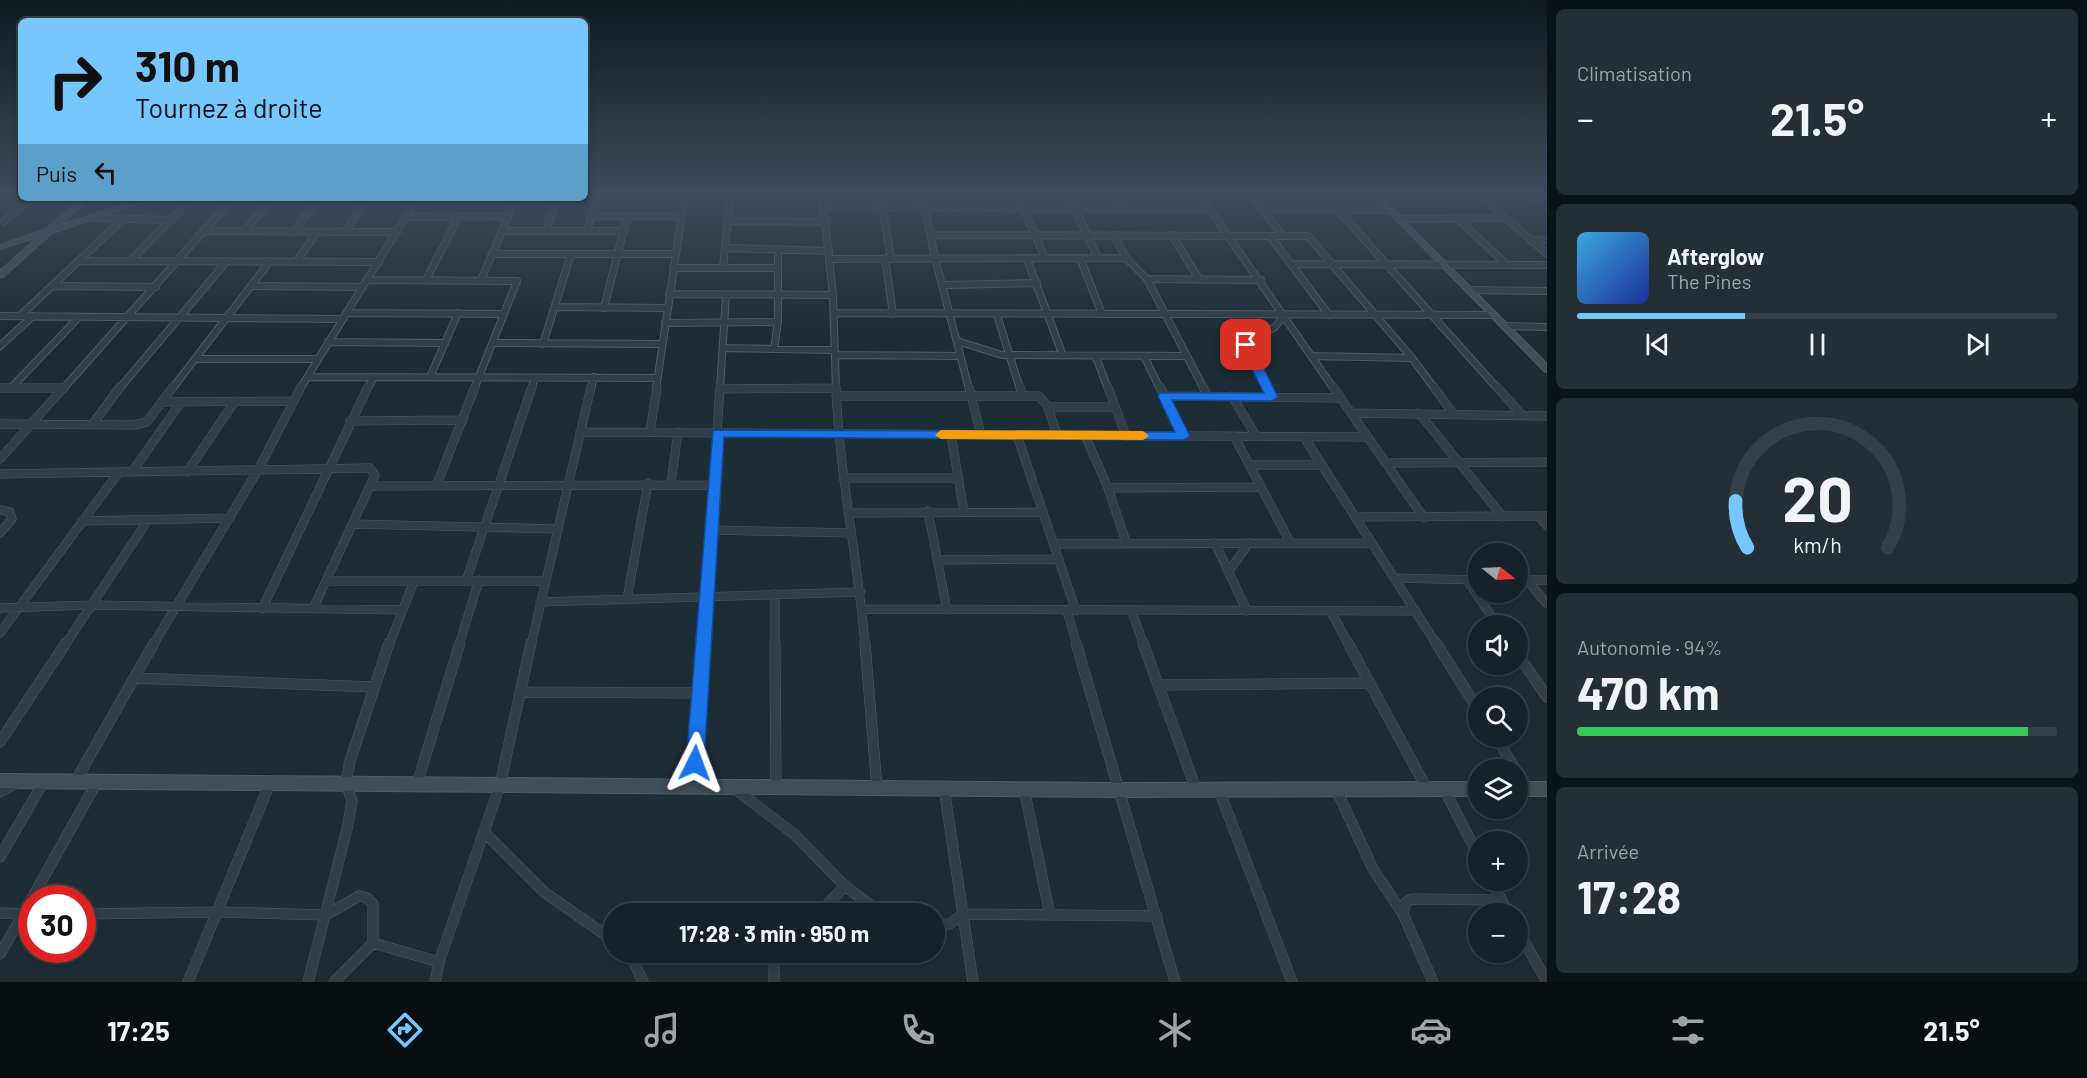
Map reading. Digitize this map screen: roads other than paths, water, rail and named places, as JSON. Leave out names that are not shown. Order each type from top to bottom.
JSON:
[{"type":"street","points":[[0,247],[22,240]]},
{"type":"street","points":[[0,276],[40,240]]},
{"type":"street","points":[[20,316],[101,240]]},
{"type":"street","points":[[131,261],[152,240]]},
{"type":"street","points":[[0,459],[197,240]]},
{"type":"street","points":[[297,261],[312,240]]},
{"type":"street","points":[[75,782],[175,606],[258,470],[293,401],[392,240]]},
{"type":"street","points":[[426,280],[447,240]]},
{"type":"street","points":[[481,280],[498,240]]},
{"type":"street","points":[[604,308],[622,240]]},
{"type":"street","points":[[650,432],[677,240]]},
{"type":"street","points":[[723,268],[726,240]]},
{"type":"street","points":[[828,240],[834,313],[838,434],[861,592],[877,788]]},
{"type":"street","points":[[886,240],[893,314]]},
{"type":"street","points":[[932,240],[981,435]]},
{"type":"street","points":[[1037,240],[1046,258]]},
{"type":"street","points":[[1089,240],[1098,258]]},
{"type":"street","points":[[1117,240],[1126,258],[1148,279],[1185,356],[1208,395]]},
{"type":"street","points":[[1175,240],[1199,279]]},
{"type":"street","points":[[1233,240],[1424,518]]},
{"type":"street","points":[[1273,240],[1329,315]]},
{"type":"street","points":[[1311,240],[1412,358],[1454,415]]},
{"type":"street","points":[[1363,240],[1429,315],[1522,415]]},
{"type":"street","points":[[1419,240],[1545,366]]},
{"type":"street","points":[[1481,240],[1507,264]]},
{"type":"street","points":[[1531,241],[1547,240]]},
{"type":"street","points":[[1531,241],[1547,254]]},
{"type":"street","points":[[725,248],[888,258],[1126,258]]},
{"type":"street","points":[[774,349],[778,322],[778,250]]},
{"type":"street","points":[[492,254],[675,254]]},
{"type":"street","points":[[543,344],[571,254]]},
{"type":"street","points":[[1080,258],[1102,315]]},
{"type":"street","points":[[1027,259],[1063,356]]},
{"type":"street","points":[[78,261],[379,262]]},
{"type":"street","points":[[92,424],[227,261]]},
{"type":"street","points":[[0,424],[140,424],[153,417],[270,261]]},
{"type":"street","points":[[1292,264],[1547,265]]},
{"type":"street","points":[[673,268],[778,268]]},
{"type":"street","points":[[1148,279],[1261,280]]},
{"type":"street","points":[[252,286],[365,284],[426,280],[517,281],[481,378],[437,484]]},
{"type":"street","points":[[944,285],[1037,283]]},
{"type":"street","points":[[53,286],[156,287]]},
{"type":"street","points":[[1469,290],[1547,291]]},
{"type":"street","points":[[669,294],[833,295]]},
{"type":"street","points":[[694,786],[726,295]]},
{"type":"street","points":[[555,307],[667,308]]},
{"type":"street","points":[[0,316],[226,319],[458,313],[504,314]]},
{"type":"street","points":[[430,377],[458,313]]},
{"type":"street","points":[[834,313],[1493,315]]},
{"type":"street","points":[[997,315],[1022,395]]},
{"type":"street","points":[[1272,397],[1246,345],[1275,327],[1286,315]]},
{"type":"street","points":[[0,346],[33,316]]},
{"type":"street","points":[[11,388],[78,318]]},
{"type":"street","points":[[665,323],[778,322]]},
{"type":"street","points":[[1504,326],[1547,327]]},
{"type":"street","points":[[957,340],[998,354],[1009,355],[1185,356]]},
{"type":"street","points":[[328,342],[445,343]]},
{"type":"street","points":[[494,343],[661,344]]},
{"type":"street","points":[[723,348],[960,356]]},
{"type":"street","points":[[1144,356],[1184,436]]},
{"type":"street","points":[[1311,356],[1412,358]]},
{"type":"street","points":[[1096,357],[1126,436]]},
{"type":"street","points":[[197,359],[318,359]]},
{"type":"street","points":[[308,377],[656,378]]},
{"type":"street","points":[[262,609],[350,421],[374,377]]},
{"type":"street","points":[[435,982],[439,962],[500,785],[540,602],[594,377]]},
{"type":"street","points":[[466,580],[535,378]]},
{"type":"street","points":[[0,388],[64,388]]},
{"type":"street","points":[[721,389],[1042,397],[1048,407],[1057,435]]},
{"type":"street","points":[[1164,396],[1340,398]]},
{"type":"street","points":[[1232,396],[1257,436]]},
{"type":"street","points":[[187,472],[235,401]]},
{"type":"street","points":[[163,402],[293,401]]},
{"type":"street","points":[[132,472],[181,402]]},
{"type":"street","points":[[1048,407],[1115,407]]},
{"type":"street","points":[[1351,413],[1547,416]]},
{"type":"street","points":[[1419,413],[1503,517]]},
{"type":"street","points":[[350,421],[464,420]]},
{"type":"street","points":[[580,432],[1367,437]]},
{"type":"street","points":[[671,483],[678,432]]},
{"type":"street","points":[[951,435],[964,512]]},
{"type":"street","points":[[1017,435],[1059,560],[1071,611],[1175,982]]},
{"type":"street","points":[[1085,435],[1108,488],[1126,542]]},
{"type":"street","points":[[1234,436],[1290,542]]},
{"type":"street","points":[[1304,437],[1468,694]]},
{"type":"street","points":[[1385,463],[1547,462]]},
{"type":"street","points":[[1250,465],[1322,465]]},
{"type":"street","points":[[0,474],[370,468],[375,471],[371,486],[313,609]]},
{"type":"street","points":[[0,633],[119,472]]},
{"type":"street","points":[[843,478],[959,478]]},
{"type":"street","points":[[371,486],[648,483],[712,485]]},
{"type":"street","points":[[627,599],[648,483]]},
{"type":"street","points":[[1108,488],[1261,487]]},
{"type":"street","points":[[0,510],[10,512],[12,519],[0,533]]},
{"type":"street","points":[[928,511],[947,610]]},
{"type":"street","points":[[848,513],[1043,512]]},
{"type":"street","points":[[1355,517],[1543,516],[1547,526]]},
{"type":"street","points":[[82,521],[230,518]]},
{"type":"street","points":[[0,742],[148,520]]},
{"type":"street","points":[[353,524],[557,530]]},
{"type":"street","points":[[711,530],[851,533]]},
{"type":"street","points":[[1215,543],[1247,611]]},
{"type":"street","points":[[1229,571],[1249,543]]},
{"type":"street","points":[[1054,544],[1372,543]]},
{"type":"street","points":[[938,560],[1059,560]]},
{"type":"street","points":[[1394,578],[1467,580],[1491,615]]},
{"type":"street","points":[[308,982],[326,915],[351,801],[346,783],[359,730],[414,580]]},
{"type":"street","points":[[417,784],[479,580]]},
{"type":"street","points":[[1528,580],[1547,580]]},
{"type":"street","points":[[326,581],[545,581]]},
{"type":"street","points":[[1528,585],[1547,604]]},
{"type":"street","points":[[540,602],[861,592]]},
{"type":"street","points":[[775,594],[776,787]]},
{"type":"street","points":[[0,608],[93,605],[402,610]]},
{"type":"street","points":[[862,609],[1132,612],[1416,611]]},
{"type":"street","points":[[1132,612],[1196,789]]},
{"type":"street","points":[[1331,612],[1427,789]]},
{"type":"street","points":[[1528,669],[1547,697]]},
{"type":"street","points":[[135,678],[374,687]]},
{"type":"street","points":[[1159,685],[1368,683]]},
{"type":"street","points":[[520,692],[699,693]]},
{"type":"street","points":[[0,781],[1024,789],[1468,789]]},
{"type":"street","points":[[0,792],[22,781]]},
{"type":"street","points":[[0,857],[44,781]]},
{"type":"street","points":[[40,885],[97,782]]},
{"type":"street","points":[[188,982],[270,783]]},
{"type":"street","points":[[732,786],[794,834],[845,886],[867,903]]},
{"type":"street","points":[[944,788],[973,982]]},
{"type":"street","points":[[1024,789],[1050,915]]},
{"type":"street","points":[[1336,789],[1372,869],[1403,914],[1432,982]]},
{"type":"street","points":[[1444,789],[1468,836]]},
{"type":"street","points":[[1219,790],[1292,982]]},
{"type":"street","points":[[484,832],[520,873],[570,914],[603,934]]},
{"type":"street","points":[[829,903],[845,886]]},
{"type":"street","points":[[1497,891],[1504,903]]},
{"type":"street","points":[[96,914],[217,912],[326,915],[359,896],[367,898],[373,904],[373,943],[334,982]]},
{"type":"street","points":[[1403,914],[1403,905],[1412,899],[1502,900]]},
{"type":"street","points":[[0,913],[18,914]]},
{"type":"street","points":[[945,924],[950,924],[963,915],[1157,916]]},
{"type":"street","points":[[0,954],[18,927]]},
{"type":"street","points":[[373,943],[439,962]]},
{"type":"street","points":[[1528,948],[1547,982]]},
{"type":"street","points":[[634,963],[643,982]]},
{"type":"street","points":[[774,982],[775,963]]}]
